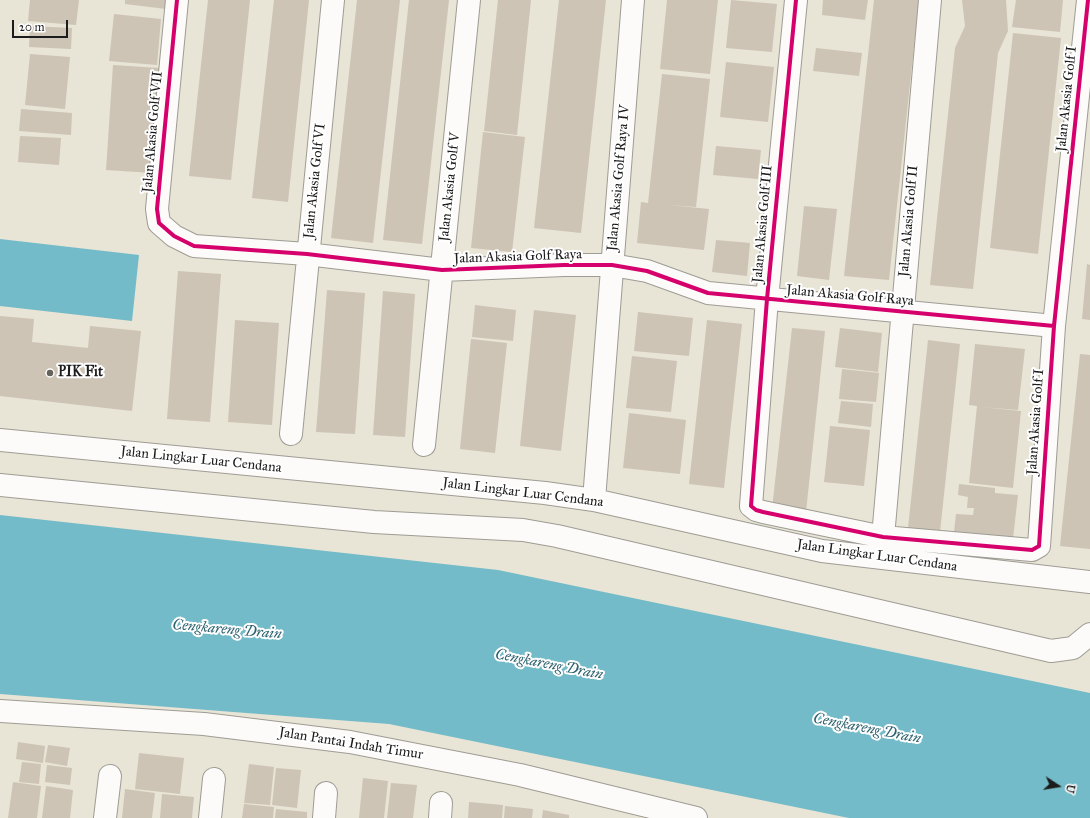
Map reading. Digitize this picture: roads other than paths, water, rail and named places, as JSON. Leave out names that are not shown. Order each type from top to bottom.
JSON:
[{"type":"street","name":"Jalan Akasia Golf VII","points":[[176,0],[157,209],[159,223],[174,236],[194,246]]},
{"type":"street","name":"Jalan Akasia Golf VI","points":[[291,434],[307,254],[333,0]]},
{"type":"street","name":"Jalan Akasia Golf V","points":[[424,445],[469,0]]},
{"type":"street","name":"Jalan Akasia Golf Raya IV","points":[[594,500],[633,0]]},
{"type":"street","name":"Jalan Akasia Golf III","points":[[751,499],[767,299],[796,0]]},
{"type":"street","name":"Jalan Akasia Golf II","points":[[883,537],[930,0]]},
{"type":"street","name":"Jalan Akasia Golf I","points":[[751,499],[751,506],[756,510],[883,537],[1032,550],[1039,546],[1054,326],[1088,0]]},
{"type":"street","name":"Jalan Akasia Golf Raya","points":[[194,246],[307,254],[442,270],[564,265],[612,265],[647,271],[708,293],[1054,326]]},
{"type":"street","name":"Jalan Lingkar Luar Cendana","points":[[0,440],[546,493],[594,500],[822,551],[1090,582]]},
{"type":"street","points":[[0,484],[374,522],[523,530],[557,536],[1051,651],[1073,648],[1090,634]]},
{"type":"street","name":"Jalan Pantai Indah Timur","points":[[0,711],[204,724],[350,742],[520,775],[696,818]]},
{"type":"street","points":[[105,818],[110,776]]},
{"type":"street","points":[[210,818],[214,779]]},
{"type":"street","points":[[324,818],[326,793]]},
{"type":"water","points":[[0,239],[139,255],[132,321],[0,306]]},
{"type":"water","name":"Cengkareng Drain","points":[[0,515],[498,570],[1090,693],[1090,818],[849,818],[389,724],[0,694]]},
{"type":"place","name":"PIK Fit","points":[[50,373]]}]
